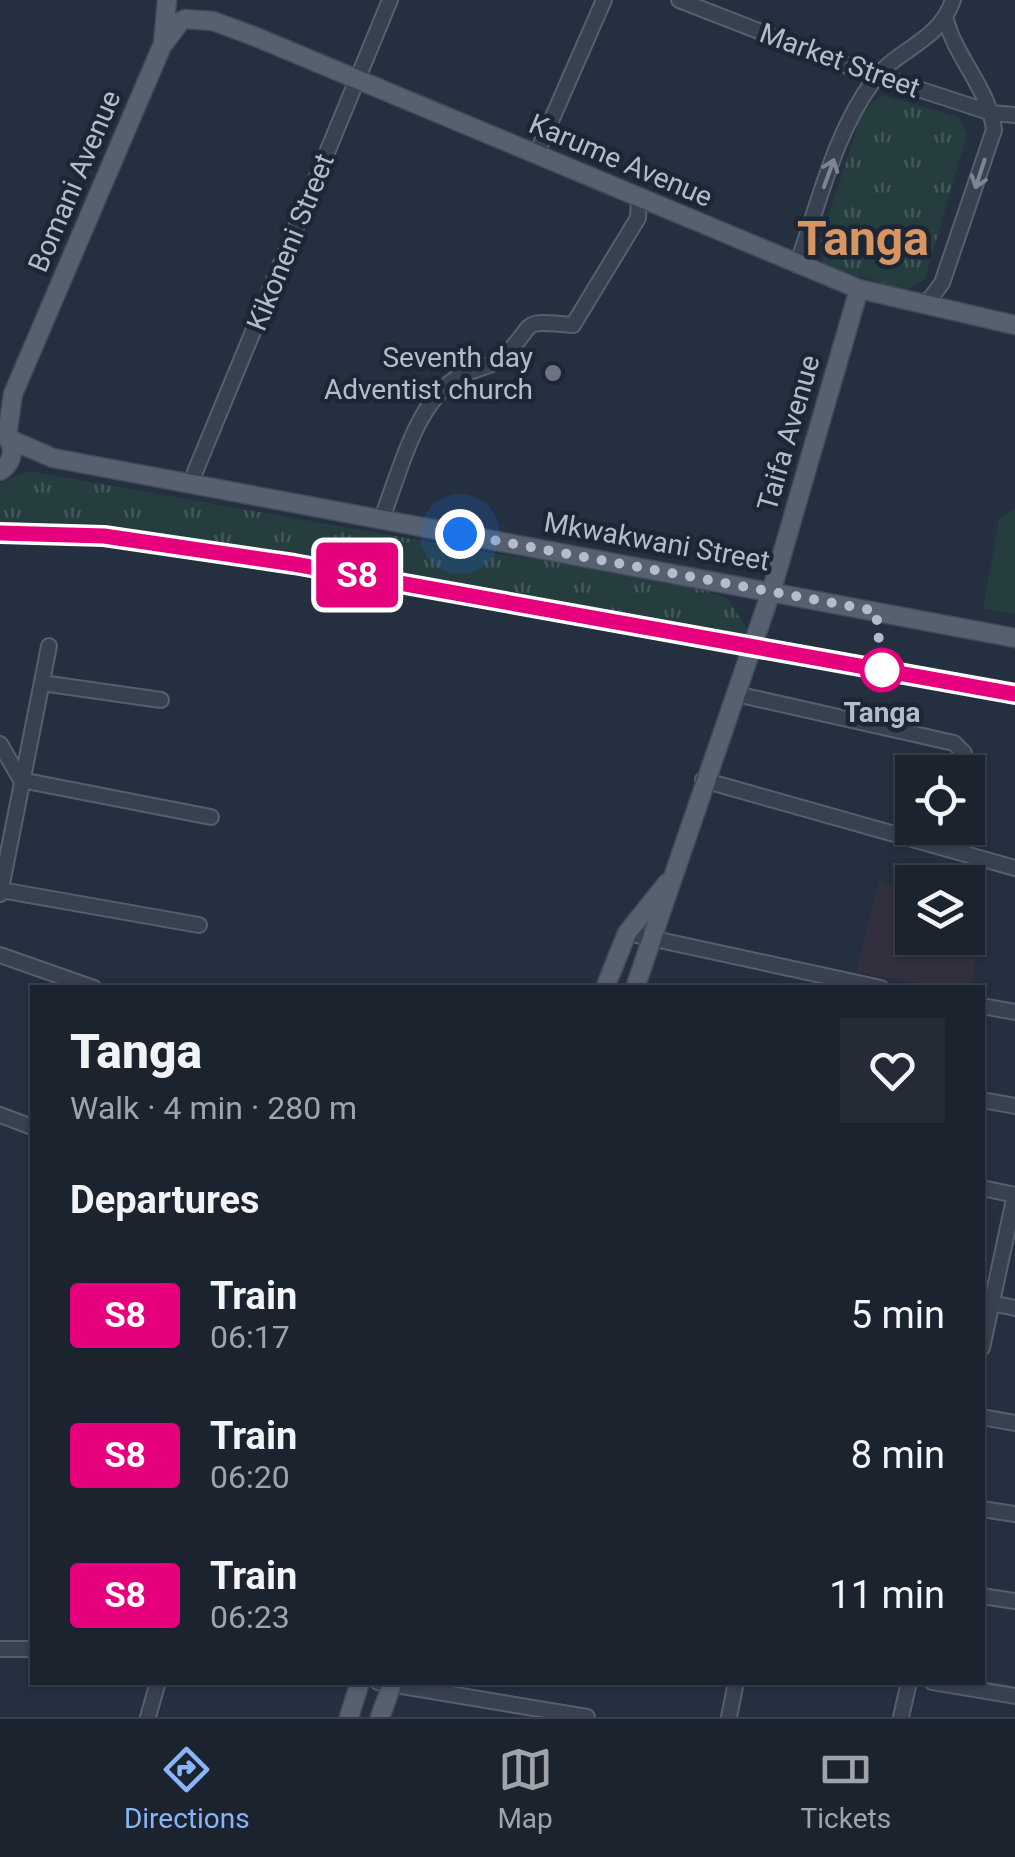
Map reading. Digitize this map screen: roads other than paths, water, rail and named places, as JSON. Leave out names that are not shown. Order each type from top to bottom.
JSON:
[{"type":"main road","name":"Karume Avenue","points":[[176,9],[356,78],[859,289],[1015,325]]},
{"type":"main road","name":"Bomani Avenue","points":[[13,394],[176,9]]},
{"type":"main road","name":"Taifa Avenue","points":[[636,985],[703,780],[772,589],[859,289]]},
{"type":"main road","points":[[0,410],[13,394]]},
{"type":"main road","points":[[3,469],[13,448],[5,435],[13,394]]},
{"type":"main road","points":[[5,435],[53,458]]},
{"type":"main road","points":[[3,469],[53,458]]},
{"type":"main road","name":"Mkwakwani Street","points":[[53,458],[772,589],[1015,638]]},
{"type":"main road","name":"Taifa Avenue","points":[[606,985],[628,933],[674,875]]},
{"type":"main road","points":[[349,1717],[359,1685]]},
{"type":"main road","points":[[380,1717],[388,1685]]},
{"type":"street","name":"Kikoneni Street","points":[[190,484],[390,0]]},
{"type":"street","points":[[538,154],[604,0]]},
{"type":"street","name":"Market Street","points":[[680,0],[877,76],[1006,116]]},
{"type":"street","points":[[798,265],[851,115],[877,76],[946,20],[953,0]]},
{"type":"street","points":[[920,304],[938,290],[994,130],[1006,116],[951,38],[946,20]]},
{"type":"street","points":[[381,520],[429,401],[458,377],[503,358],[523,329],[540,322],[574,325],[638,218],[639,197]]},
{"type":"street","points":[[49,646],[0,892],[199,925]]},
{"type":"street","points":[[42,683],[161,700]]},
{"type":"street","points":[[736,694],[954,744],[964,755]]},
{"type":"street","points":[[0,744],[20,780],[211,817]]},
{"type":"street","points":[[703,780],[1015,868]]},
{"type":"street","points":[[628,933],[652,942],[866,985]]},
{"type":"street","points":[[0,955],[85,985]]},
{"type":"street","points":[[985,1007],[1015,1012]]},
{"type":"street","points":[[985,1101],[1015,1106]]},
{"type":"street","points":[[0,1114],[30,1126]]},
{"type":"street","points":[[985,1189],[1015,1195],[987,1302],[1015,1308]]},
{"type":"street","points":[[985,1418],[1015,1423]]},
{"type":"street","points":[[985,1509],[1015,1514]]},
{"type":"street","points":[[985,1596],[1015,1601]]},
{"type":"street","points":[[0,1649],[30,1649]]},
{"type":"street","points":[[148,1717],[157,1685]]},
{"type":"street","points":[[399,1685],[587,1717]]},
{"type":"street","points":[[728,1717],[735,1685]]},
{"type":"street","points":[[901,1717],[907,1685]]},
{"type":"street","points":[[950,1685],[1015,1696]]},
{"type":"railway","points":[[0,533],[104,535],[294,564],[1015,694]]},
{"type":"train","name":"S8","points":[[0,533],[70,532],[146,540],[1015,694]]},
{"type":"place","name":"Seventh day Adventist church","points":[[553,373]]},
{"type":"place","name":"Tanga","points":[[882,670]]},
{"type":"district","name":"Tanga","points":[[863,238]]}]
